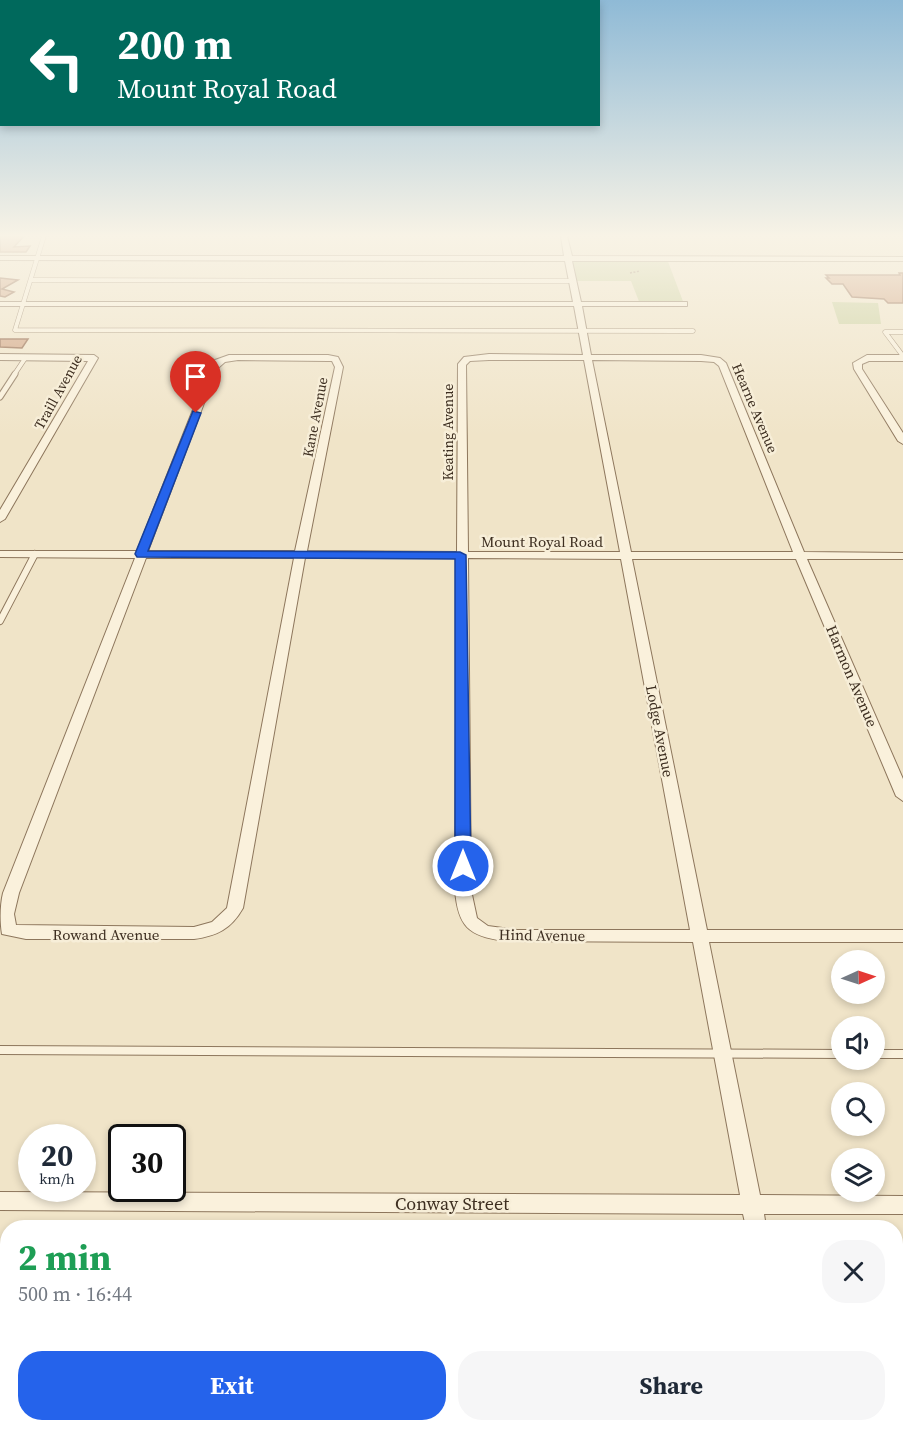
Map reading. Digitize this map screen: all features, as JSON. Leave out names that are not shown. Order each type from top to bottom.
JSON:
[{"type":"street","points":[[0,304],[684,304]]},
{"type":"street","name":"Lodge Avenue","points":[[577,304],[754,1220]]},
{"type":"street","name":"Traill Avenue","points":[[0,357],[94,358],[0,519]]},
{"type":"street","name":"Kane Avenue","points":[[141,554],[216,362],[230,357],[335,359],[339,367],[301,555]]},
{"type":"street","name":"Keating Avenue","points":[[460,555],[462,364],[467,359],[476,357],[587,357]]},
{"type":"street","name":"Hearne Avenue","points":[[587,357],[701,358],[717,360],[723,365],[800,556]]},
{"type":"street","points":[[903,357],[867,358],[857,363],[858,369],[903,441]]},
{"type":"street","name":"Mount Royal Road","points":[[0,554],[903,556]]},
{"type":"street","name":"Rowand Avenue","points":[[141,554],[11,893],[6,914],[8,930],[26,933],[194,933],[209,932],[222,926],[230,918],[235,908],[301,555]]},
{"type":"street","name":"Hind Avenue","points":[[460,555],[464,913],[474,926],[489,933],[517,936],[699,935]]},
{"type":"street","name":"Harmon Avenue","points":[[800,556],[903,796]]},
{"type":"street","points":[[699,935],[903,936]]},
{"type":"street","name":"Conway Street","points":[[0,1201],[903,1205]]},
{"type":"lane","points":[[22,303],[15,330],[693,331]]},
{"type":"lane","points":[[903,332],[885,332],[903,357]]},
{"type":"lane","points":[[0,397],[26,357]]},
{"type":"lane","points":[[0,621],[35,554]]},
{"type":"lane","points":[[0,1050],[831,1054]]},
{"type":"lane","points":[[885,1054],[903,1054]]},
{"type":"green space","points":[[640,303],[684,304],[640,304]]},
{"type":"green space","points":[[832,303],[878,303],[881,324],[839,324]]},
{"type":"building","points":[[0,339],[28,339],[22,348],[0,347]]},
{"type":"route","points":[[196,413],[141,554],[460,555],[463,866]]}]
